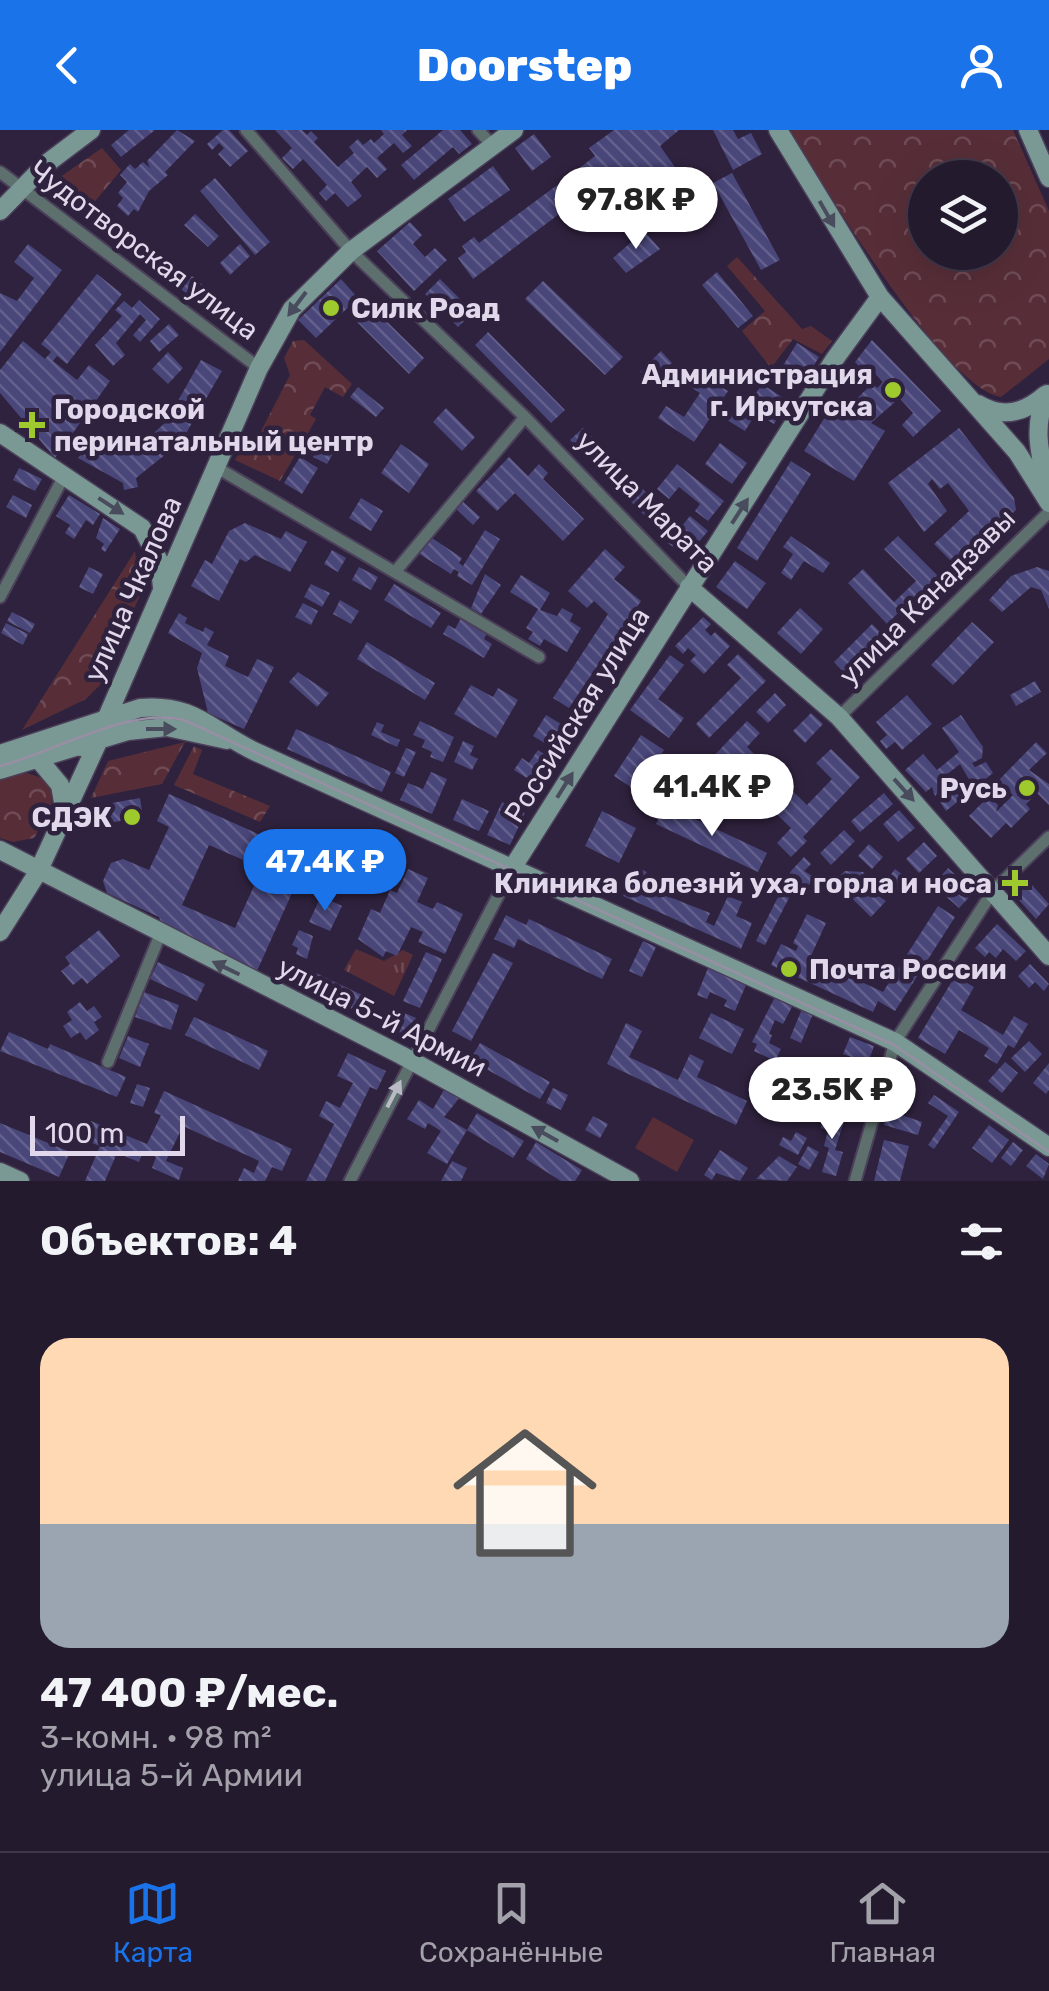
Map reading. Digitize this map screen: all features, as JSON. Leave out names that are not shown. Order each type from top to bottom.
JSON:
[{"type":"main road","points":[[0,210],[21,186],[91,130]]},
{"type":"main road","name":"улица Чкалова","points":[[90,744],[107,717],[258,368],[304,294],[351,251],[514,130]]},
{"type":"main road","points":[[778,130],[880,297],[1018,452],[1049,503]]},
{"type":"main road","points":[[1028,130],[1049,178]]},
{"type":"main road","name":"Российская улица","points":[[513,867],[834,360],[880,297]]},
{"type":"main road","points":[[968,398],[1005,414],[1032,406],[1048,393]]},
{"type":"main road","points":[[1048,393],[1038,412],[1036,436],[1049,494]]},
{"type":"main road","points":[[0,433],[142,528],[159,561],[160,597]]},
{"type":"main road","name":"улица Марата","points":[[689,587],[839,718],[1049,956]]},
{"type":"main road","points":[[0,754],[140,708],[180,709],[198,714],[232,741]]},
{"type":"main road","points":[[0,770],[40,761],[128,731],[167,727],[232,741],[896,1042],[1049,1147]]},
{"type":"main road","points":[[0,932],[38,872],[90,744]]},
{"type":"main road","points":[[40,761],[60,785],[64,808]]},
{"type":"main road","name":"улица 5-й Армии","points":[[0,850],[160,935],[412,1060],[630,1181]]},
{"type":"main road","points":[[0,1172],[20,1181]]},
{"type":"street","name":"улица Марата","points":[[246,130],[351,251],[525,418],[689,587]]},
{"type":"street","points":[[478,130],[492,146]]},
{"type":"street","name":"Чудотворская улица","points":[[0,172],[258,368]]},
{"type":"street","points":[[395,572],[525,418]]},
{"type":"street","points":[[216,467],[539,657]]},
{"type":"street","points":[[0,598],[64,476]]},
{"type":"street","name":"улица Канадзавы","points":[[839,718],[1049,512]]},
{"type":"street","points":[[855,1181],[896,1042],[992,891],[1049,837]]},
{"type":"street","name":"Российская улица","points":[[350,1181],[513,867]]},
{"type":"street","points":[[108,1062],[160,935]]},
{"type":"green space","points":[[790,130],[1013,130],[1049,211],[1049,359],[1001,397],[977,385],[948,359],[918,323],[856,235]]},
{"type":"green space","points":[[102,148],[121,170],[87,211],[50,184]]},
{"type":"green space","points":[[737,257],[802,329],[811,326],[832,341],[822,354],[793,339],[771,368],[742,331],[765,311],[727,266]]},
{"type":"green space","points":[[304,340],[352,384],[343,397],[325,387],[310,415],[316,419],[280,481],[235,460],[245,440],[260,433],[290,375],[284,358],[293,341]]},
{"type":"green space","points":[[135,551],[141,593],[101,684],[86,699],[22,730]]},
{"type":"green space","points":[[185,742],[162,784],[91,798],[108,761]]},
{"type":"green space","points":[[194,746],[202,750],[193,774],[270,806],[260,822],[174,785]]},
{"type":"green space","points":[[27,773],[48,780],[51,803],[34,838],[13,842],[0,838],[0,778]]},
{"type":"green space","points":[[356,949],[384,961],[403,950],[413,955],[394,996],[344,970]]},
{"type":"green space","points":[[653,1117],[694,1140],[677,1172],[635,1148]]},
{"type":"building","points":[[129,130],[155,130],[121,157],[111,145]]},
{"type":"building","points":[[177,130],[195,141],[165,172],[168,175],[149,191],[138,212],[134,209],[128,216],[117,206],[123,198],[118,193],[127,182],[120,175],[130,164],[135,169],[143,162],[150,168],[147,161]]},
{"type":"building","points":[[223,130],[229,130],[248,151],[230,167],[218,154],[224,148],[219,143],[212,150],[207,144]]},
{"type":"building","points":[[275,130],[302,130],[307,135],[311,131],[318,138],[314,142],[338,167],[354,153],[349,147],[358,139],[363,145],[371,139],[374,143],[384,134],[381,130],[407,130],[402,135],[412,146],[403,153],[394,143],[377,158],[387,169],[377,178],[367,167],[351,182],[362,196],[348,207],[335,193],[326,201],[319,193],[327,185],[303,159],[293,169],[282,158],[292,148]]},
{"type":"building","points":[[443,130],[460,130],[472,144],[459,154],[453,147],[414,180],[401,165]]},
{"type":"building","points":[[614,130],[679,130],[660,146],[704,208],[680,226],[645,180],[624,196],[603,167],[576,188],[583,196],[473,279],[458,258],[466,252],[462,246],[474,237],[479,243],[568,177],[595,156],[589,148]]},
{"type":"building","points":[[713,130],[733,130],[738,139],[751,133],[762,154],[733,170]]},
{"type":"building","points":[[534,134],[551,157],[532,171],[515,148]]},
{"type":"building","points":[[493,166],[510,190],[464,222],[448,199]]},
{"type":"building","points":[[732,173],[780,260],[761,270],[713,183]]},
{"type":"building","points":[[215,178],[270,242],[255,255],[200,191]]},
{"type":"building","points":[[195,214],[219,236],[208,247],[184,225]]},
{"type":"building","points":[[410,222],[422,235],[413,244],[425,257],[435,248],[447,260],[414,291],[377,251]]},
{"type":"building","points":[[644,231],[660,249],[626,273],[613,258]]},
{"type":"building","points":[[28,244],[62,270],[0,352],[0,293],[17,301],[34,278],[14,262]]},
{"type":"building","points":[[240,244],[250,256],[230,275],[220,263]]},
{"type":"building","points":[[717,272],[753,316],[738,328],[702,285]]},
{"type":"building","points":[[97,274],[122,294],[67,364],[57,356],[53,361],[77,380],[89,365],[110,381],[55,458],[0,393],[0,370],[23,341],[45,359],[51,352],[41,344]]},
{"type":"building","points":[[192,276],[234,311],[223,325],[181,289]]},
{"type":"building","points":[[341,279],[358,298],[316,338],[298,320]]},
{"type":"building","points":[[440,279],[473,312],[458,327],[425,294]]},
{"type":"building","points":[[543,281],[623,357],[605,375],[525,299]]},
{"type":"building","points":[[139,300],[160,319],[140,342],[133,335],[146,320],[140,314],[116,343],[125,355],[113,366],[95,345],[122,316],[115,310],[124,301],[132,308]]},
{"type":"building","points":[[371,306],[424,358],[409,374],[356,321]]},
{"type":"building","points":[[237,313],[257,330],[246,343],[226,326]]},
{"type":"building","points":[[169,324],[179,335],[159,352],[150,341]]},
{"type":"building","points":[[488,332],[565,410],[551,423],[475,345]]},
{"type":"building","points":[[872,340],[941,411],[913,437],[902,425],[913,413],[894,392],[891,395],[895,402],[871,423],[885,431],[854,481],[804,451],[835,401],[847,408],[873,383],[877,388],[883,382],[870,368],[867,375],[855,362]]},
{"type":"building","points":[[797,343],[819,357],[801,386],[779,372]]},
{"type":"building","points":[[661,351],[672,363],[651,383],[640,372]]},
{"type":"building","points":[[168,352],[183,368],[168,384],[152,369]]},
{"type":"building","points":[[201,360],[222,371],[181,442],[136,478],[138,487],[124,490],[123,483],[78,458],[87,445],[96,449],[103,439],[129,455],[166,422]]},
{"type":"building","points":[[691,368],[728,391],[694,442],[658,418],[666,406],[684,417],[700,393],[682,381]]},
{"type":"building","points":[[762,384],[788,401],[774,424],[756,413],[745,431],[727,420],[738,402],[747,407]]},
{"type":"building","points":[[358,387],[384,408],[376,417],[350,397]]},
{"type":"building","points":[[446,408],[475,437],[462,451],[433,422]]},
{"type":"building","points":[[583,428],[675,522],[663,534],[570,440]]},
{"type":"building","points":[[959,428],[1014,498],[1016,510],[956,566],[934,544],[969,511],[948,483],[940,489],[932,479],[928,484],[947,511],[924,532],[888,483]]},
{"type":"building","points":[[324,437],[338,445],[327,464],[313,457]]},
{"type":"building","points":[[720,443],[747,463],[732,484],[705,464]]},
{"type":"building","points":[[401,444],[429,464],[409,493],[381,473]]},
{"type":"building","points":[[300,457],[318,468],[302,494],[284,483]]},
{"type":"building","points":[[509,457],[528,476],[539,464],[548,473],[543,479],[584,519],[563,541],[515,493],[497,511],[476,491]]},
{"type":"building","points":[[791,461],[811,474],[757,561],[737,548]]},
{"type":"building","points":[[677,464],[724,501],[708,521],[695,511],[700,504],[679,487],[669,499],[657,489]]},
{"type":"building","points":[[19,468],[42,479],[35,491],[13,480]]},
{"type":"building","points":[[13,495],[32,505],[26,518],[6,507]]},
{"type":"building","points":[[69,495],[100,514],[93,525],[86,520],[74,539],[65,533],[70,525],[56,516]]},
{"type":"building","points":[[361,498],[383,511],[371,531],[349,518]]},
{"type":"building","points":[[462,501],[480,517],[473,525],[455,508]]},
{"type":"building","points":[[690,516],[708,531],[686,557],[668,543]]},
{"type":"building","points":[[103,518],[120,529],[105,552],[101,549],[104,544],[96,538]]},
{"type":"building","points":[[245,523],[281,539],[286,531],[307,542],[290,572],[255,555],[246,562],[240,559],[219,601],[191,586],[205,560],[212,564],[229,531]]},
{"type":"building","points":[[485,530],[500,539],[472,585],[457,576],[459,572],[454,569],[451,574],[418,553],[429,536],[462,558],[459,563],[463,566]]},
{"type":"building","points":[[791,536],[830,563],[823,573],[804,561],[791,580],[781,573],[793,554],[783,547]]},
{"type":"building","points":[[898,536],[938,576],[924,590],[928,594],[906,616],[901,610],[887,624],[848,583],[863,569],[894,602],[916,581],[884,549]]},
{"type":"building","points":[[605,549],[625,567],[614,579],[641,601],[569,708],[553,698],[608,614],[594,601],[587,608],[568,591]]},
{"type":"building","points":[[332,550],[346,558],[338,572],[324,564]]},
{"type":"building","points":[[735,561],[766,583],[747,609],[716,587]]},
{"type":"building","points":[[89,567],[103,574],[93,594],[79,587]]},
{"type":"building","points":[[359,567],[378,577],[371,590],[352,580]]},
{"type":"building","points":[[1037,567],[1049,571],[1049,609],[1041,590],[1031,587],[1002,612],[989,600],[1011,576]]},
{"type":"building","points":[[485,574],[501,585],[481,614],[471,608]]},
{"type":"building","points":[[521,575],[550,593],[540,610],[557,616],[562,608],[573,614],[570,621],[581,628],[567,652],[544,639],[540,646],[528,639],[533,632],[526,628],[538,609],[510,592]]},
{"type":"building","points":[[311,584],[330,593],[322,607],[304,597]]},
{"type":"building","points":[[394,584],[441,613],[431,628],[384,600]]},
{"type":"building","points":[[340,600],[359,611],[351,624],[333,614]]},
{"type":"building","points":[[303,603],[318,611],[311,625],[295,617]]},
{"type":"building","points":[[800,608],[823,629],[801,654],[777,633]]},
{"type":"building","points":[[12,612],[35,624],[30,633],[7,621]]},
{"type":"building","points":[[179,613],[187,618],[185,623],[203,632],[205,627],[214,632],[207,645],[229,656],[225,666],[248,677],[257,659],[274,667],[244,729],[208,713],[197,668],[202,653],[168,633]]},
{"type":"building","points":[[703,617],[711,624],[705,630],[711,636],[715,632],[730,646],[704,674],[690,661],[696,655],[688,648],[683,654],[675,646]]},
{"type":"building","points":[[461,618],[487,633],[484,639],[492,644],[484,658],[443,634],[448,625],[455,629]]},
{"type":"building","points":[[972,622],[994,642],[953,685],[931,665]]},
{"type":"building","points":[[6,623],[28,634],[23,645],[1,633]]},
{"type":"building","points":[[872,624],[888,640],[849,678],[834,662]]},
{"type":"building","points":[[367,642],[435,683],[425,700],[357,659]]},
{"type":"building","points":[[738,654],[766,681],[709,738],[696,724],[741,678],[727,665]]},
{"type":"building","points":[[670,655],[684,665],[658,699],[684,718],[669,738],[630,710]]},
{"type":"building","points":[[298,672],[329,693],[317,707],[289,682]]},
{"type":"building","points":[[1035,681],[1041,692],[1016,706],[1010,695]]},
{"type":"building","points":[[471,685],[493,697],[498,688],[518,700],[496,738],[454,714]]},
{"type":"building","points":[[775,693],[786,705],[768,723],[756,712]]},
{"type":"building","points":[[907,695],[932,724],[902,750],[895,742],[886,749],[880,741],[887,735],[876,722]]},
{"type":"building","points":[[811,713],[823,724],[805,743],[793,731]]},
{"type":"building","points":[[546,715],[576,733],[563,754],[533,736]]},
{"type":"building","points":[[961,715],[983,747],[982,758],[972,763],[975,767],[986,762],[993,773],[974,788],[960,764],[945,776],[961,799],[946,811],[938,799],[943,796],[939,792],[935,796],[932,787],[926,792],[905,770],[923,754],[937,770],[959,752],[942,728]]},
{"type":"building","points":[[420,721],[454,737],[443,762],[430,757],[432,752],[422,747],[425,740],[413,735]]},
{"type":"building","points":[[747,721],[760,733],[747,747],[807,805],[832,779],[816,763],[831,749],[860,777],[803,837],[807,841],[791,857],[777,843],[791,828],[736,775],[710,802],[689,782]]},
{"type":"building","points":[[377,722],[384,725],[381,732],[400,740],[397,747],[371,735]]},
{"type":"building","points":[[296,729],[391,772],[382,792],[287,749]]},
{"type":"building","points":[[641,735],[664,750],[637,791],[614,776]]},
{"type":"building","points":[[463,741],[474,746],[470,755],[478,759],[472,770],[454,762]]},
{"type":"building","name":"Русь","points":[[1036,742],[1047,753],[1029,770],[1049,784],[1049,805],[1037,793],[1026,804],[1030,809],[1011,828],[1006,823],[991,838],[969,816],[989,796],[998,805],[996,812],[1013,795],[998,781]]},
{"type":"building","points":[[406,748],[416,752],[404,777],[395,773]]},
{"type":"building","points":[[538,750],[557,762],[541,787],[514,770],[522,758],[529,763]]},
{"type":"building","points":[[431,772],[447,779],[432,814],[400,800],[408,783],[423,789]]},
{"type":"building","points":[[884,793],[893,804],[860,832],[851,821]]},
{"type":"building","points":[[169,794],[316,860],[304,887],[296,884],[257,971],[164,930],[159,917],[107,893],[103,881],[111,863],[123,859],[149,870],[169,827],[157,821]],"holes":[[[209,845],[262,868],[235,928],[182,905]]]},
{"type":"building","points":[[140,798],[143,817],[92,826],[89,807]]},
{"type":"building","points":[[462,799],[489,811],[479,831],[453,820]]},
{"type":"building","points":[[502,802],[525,813],[510,845],[487,835]]},
{"type":"building","points":[[665,805],[767,853],[758,872],[656,824]]},
{"type":"building","points":[[899,810],[915,828],[898,842],[883,824]]},
{"type":"building","points":[[602,811],[636,828],[619,863],[585,846]]},
{"type":"building","points":[[844,830],[855,841],[831,865],[820,853]]},
{"type":"building","points":[[924,842],[937,856],[919,873],[906,859]]},
{"type":"building","points":[[869,844],[883,857],[872,869],[858,856]]},
{"type":"building","points":[[339,848],[390,871],[381,892],[329,869]]},
{"type":"building","points":[[804,857],[811,864],[804,871],[814,877],[804,893],[794,888],[765,945],[756,941],[791,871]]},
{"type":"building","points":[[637,867],[647,872],[639,885],[710,913],[706,922],[714,926],[728,896],[742,902],[736,916],[752,923],[741,949],[623,896]]},
{"type":"building","points":[[948,868],[974,892],[959,908],[933,885]]},
{"type":"building","points":[[408,869],[428,878],[417,902],[433,909],[437,902],[463,914],[445,954],[418,942],[423,932],[411,927],[397,956],[386,951],[383,957],[358,939],[371,909],[380,913],[390,890],[397,893]]},
{"type":"building","points":[[895,869],[912,882],[903,894],[886,881]]},
{"type":"building","points":[[845,871],[863,872],[872,881],[866,888],[886,901],[871,917],[834,881]]},
{"type":"building","points":[[1024,876],[1049,904],[1036,919],[1009,889]]},
{"type":"building","points":[[321,896],[342,906],[330,931],[309,922]]},
{"type":"building","points":[[938,906],[955,917],[895,1011],[878,1001],[873,1012],[771,965],[781,944],[796,951],[798,946],[793,943],[807,914],[826,923],[810,958],[883,992]]},
{"type":"building","points":[[506,915],[526,925],[529,919],[612,959],[602,979],[518,939],[514,948],[494,939]]},
{"type":"building","points":[[997,924],[1026,951],[1016,961],[1003,949],[996,958],[989,952],[985,957],[975,948]]},
{"type":"building","points":[[99,930],[120,956],[87,984],[82,978],[73,985],[61,971],[70,964],[65,957]]},
{"type":"building","points":[[299,930],[313,936],[307,959],[296,954],[298,948],[292,945]]},
{"type":"building","points":[[643,941],[656,947],[642,977],[629,971]]},
{"type":"building","points":[[426,952],[442,959],[420,1008],[403,1001]]},
{"type":"building","points":[[493,953],[513,963],[471,1041],[452,1031]]},
{"type":"building","points":[[158,962],[205,984],[197,1001],[150,979]]},
{"type":"building","points":[[1030,964],[1049,984],[1044,991],[1035,982],[1029,988],[1018,976]]},
{"type":"building","points":[[305,968],[377,1002],[369,1017],[297,983]]},
{"type":"building","points":[[708,968],[746,985],[735,1011],[724,1006],[727,1000],[710,992],[707,999],[697,995]]},
{"type":"building","points":[[955,976],[974,987],[961,1010],[1003,1035],[1014,1016],[1028,1024],[1014,1048],[1008,1045],[997,1064],[984,1056],[989,1048],[959,1030],[945,1054],[918,1038]]},
{"type":"building","points":[[144,992],[179,1005],[171,1030],[135,1017]]},
{"type":"building","points":[[775,997],[793,1005],[783,1024],[775,1020],[769,1034],[769,1043],[781,1049],[775,1061],[754,1051],[757,1044],[752,1042]]},
{"type":"building","points":[[80,1002],[87,1011],[94,1006],[102,1017],[94,1022],[99,1030],[86,1040],[80,1032],[71,1038],[63,1026],[72,1020],[67,1012]]},
{"type":"building","points":[[395,1009],[416,1018],[408,1036],[387,1027]]},
{"type":"building","points":[[802,1009],[813,1014],[801,1043],[790,1038]]},
{"type":"building","points":[[711,1013],[744,1029],[732,1054],[699,1038]]},
{"type":"building","points":[[194,1017],[268,1051],[259,1070],[185,1035]]},
{"type":"building","points":[[626,1023],[642,1031],[629,1057],[678,1080],[690,1054],[704,1061],[697,1077],[747,1101],[736,1125],[607,1064]]},
{"type":"building","points":[[9,1032],[48,1049],[50,1044],[126,1077],[117,1097],[0,1051]]},
{"type":"building","points":[[128,1036],[149,1044],[140,1067],[119,1058]]},
{"type":"building","points":[[850,1037],[874,1046],[868,1063],[843,1054]]},
{"type":"building","points":[[1029,1041],[1042,1054],[1025,1072],[1011,1058]]},
{"type":"building","points":[[480,1043],[550,1082],[540,1099],[470,1060]]},
{"type":"building","points":[[348,1053],[386,1071],[377,1090],[370,1087],[325,1181],[306,1181],[334,1124],[319,1116],[326,1101],[340,1108],[353,1083],[337,1076]]},
{"type":"building","points":[[1005,1062],[1018,1073],[1002,1093],[988,1081]]},
{"type":"building","points":[[1049,1063],[1049,1090],[1046,1094],[1033,1083]]},
{"type":"building","points":[[830,1064],[846,1070],[839,1099],[826,1098],[815,1090]]},
{"type":"building","points":[[852,1070],[866,1074],[856,1108],[842,1104]]},
{"type":"building","points":[[137,1084],[150,1088],[143,1107],[130,1103]]},
{"type":"building","points":[[445,1088],[460,1097],[444,1117],[467,1130],[447,1164],[427,1153],[441,1131],[428,1123],[425,1129],[407,1119],[419,1100],[433,1109]]},
{"type":"building","points":[[553,1088],[568,1095],[561,1110],[546,1103]]},
{"type":"building","points":[[164,1091],[292,1149],[282,1171],[272,1167],[265,1181],[238,1181],[244,1168],[254,1173],[259,1161],[183,1126],[166,1161],[183,1168],[179,1180],[152,1168],[156,1157],[143,1151],[139,1162],[117,1153],[105,1181],[85,1181],[100,1146],[84,1140],[91,1121],[147,1144],[161,1115],[154,1113]]},
{"type":"building","points":[[894,1092],[908,1096],[902,1115],[922,1122],[918,1135],[884,1125]]},
{"type":"building","points":[[934,1095],[959,1112],[934,1149],[928,1145],[948,1116],[928,1103]]},
{"type":"building","points":[[825,1112],[845,1118],[835,1150],[843,1152],[836,1176],[822,1172],[829,1148],[824,1146],[828,1130],[821,1128]]},
{"type":"building","points":[[477,1113],[524,1141],[513,1158],[467,1130]]},
{"type":"building","points":[[593,1116],[608,1124],[600,1138],[585,1130]]},
{"type":"building","points":[[0,1123],[70,1152],[59,1177],[0,1152]]},
{"type":"building","points":[[989,1125],[1009,1140],[992,1163],[972,1148]]},
{"type":"building","points":[[796,1132],[807,1138],[798,1155],[779,1145],[783,1137],[791,1141]]},
{"type":"building","points":[[884,1140],[909,1146],[900,1181],[874,1181]]},
{"type":"building","points":[[536,1142],[582,1170],[575,1181],[561,1181],[526,1159]]},
{"type":"building","points":[[1013,1142],[1023,1150],[1011,1166],[1001,1158]]},
{"type":"building","points":[[808,1146],[819,1152],[809,1170],[798,1164]]},
{"type":"building","points":[[720,1150],[748,1168],[740,1181],[716,1173],[712,1180],[704,1175]]},
{"type":"building","points":[[1036,1154],[1049,1164],[1043,1179],[1026,1166]]},
{"type":"building","points":[[779,1156],[797,1167],[787,1181],[756,1179]]},
{"type":"building","points":[[452,1161],[467,1168],[461,1181],[441,1181]]},
{"type":"tram line","points":[[0,766],[116,725],[163,717],[184,720],[894,1045],[1049,1152]]},
{"type":"place","name":"Силк Роад","points":[[331,308]]},
{"type":"place","name":"Администрация г. Иркутска","points":[[893,390]]},
{"type":"place","name":"Городской перинатальный центр","points":[[32,425]]},
{"type":"place","name":"Русь","points":[[1027,788]]},
{"type":"place","name":"СДЭК","points":[[132,817]]},
{"type":"place","name":"Клиника болезнй уха, горла и носа","points":[[1015,883]]},
{"type":"place","name":"Почта России","points":[[789,969]]}]
